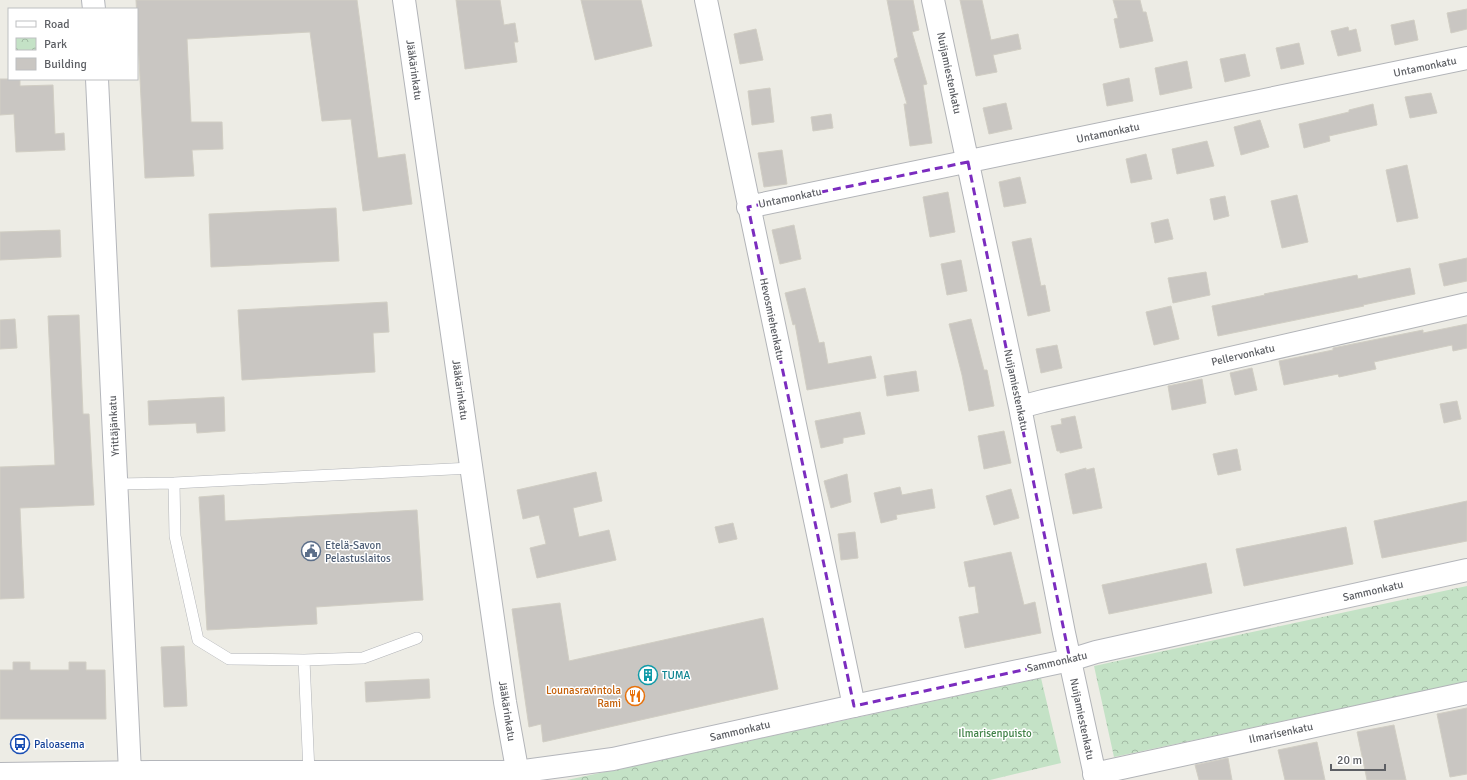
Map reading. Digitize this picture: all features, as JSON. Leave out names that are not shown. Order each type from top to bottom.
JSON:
[{"type":"street","name":"Jääkärinkatu","points":[[404,0],[505,702],[518,776]]},
{"type":"street","name":"Hevosmiehenkatu","points":[[706,0],[748,207],[854,706]]},
{"type":"street","name":"Nuijamiestenkatu","points":[[933,0],[1020,407],[1070,660],[1095,777]]},
{"type":"street","name":"Untamonkatu","points":[[748,207],[1467,58]]},
{"type":"street","name":"Yrittäjänkatu","points":[[97,80],[130,772]]},
{"type":"street","name":"Pellervonkatu","points":[[1020,407],[1058,397],[1467,304]]},
{"type":"street","name":"Sammonkatu","points":[[0,774],[130,772],[259,776],[309,772],[518,776],[613,759],[1070,660],[1096,652],[1467,570]]},
{"type":"street","name":"Ilmarisenkatu","points":[[1095,777],[1467,693]]},
{"type":"lane","points":[[117,484],[174,483],[471,468]]},
{"type":"lane","points":[[174,483],[174,536],[198,640],[229,659],[304,660],[363,658],[417,638]]},
{"type":"lane","points":[[304,660],[309,772]]},
{"type":"highlighted area","points":[[968,162],[1070,660],[854,706],[748,207]]},
{"type":"green space","points":[[1467,586],[1467,682],[1114,757],[1094,666]]},
{"type":"green space","name":"Ilmarisenpuisto","points":[[1041,678],[1061,763],[990,780],[567,780]]},
{"type":"building","points":[[136,0],[357,0],[378,158],[405,154],[412,204],[363,211],[351,119],[322,121],[310,32],[187,39],[191,122],[222,122],[223,149],[192,150],[194,176],[145,178],[138,40],[138,8],[136,8]]},
{"type":"building","points":[[456,0],[500,0],[504,25],[515,23],[518,42],[514,42],[517,62],[465,69]]},
{"type":"building","points":[[581,0],[641,0],[652,46],[595,60]]},
{"type":"building","points":[[887,0],[913,0],[919,30],[912,32],[927,84],[923,85],[932,143],[910,146],[904,104],[907,104],[894,59],[898,57]]},
{"type":"building","points":[[960,0],[982,0],[991,40],[1018,34],[1021,49],[993,55],[997,72],[976,76]]},
{"type":"building","points":[[1113,0],[1140,0],[1143,12],[1146,12],[1153,41],[1120,48],[1114,19],[1118,18]]},
{"type":"building","points":[[1467,9],[1467,29],[1451,33],[1447,13]]},
{"type":"building","points":[[1414,20],[1418,40],[1395,45],[1391,25]]},
{"type":"building","points":[[1348,27],[1349,31],[1356,29],[1361,51],[1338,56],[1331,31]]},
{"type":"building","points":[[756,29],[763,60],[740,64],[734,34]]},
{"type":"building","points":[[1299,43],[1304,64],[1281,69],[1276,48]]},
{"type":"building","points":[[1245,54],[1250,76],[1225,82],[1220,59]]},
{"type":"building","points":[[1187,61],[1192,88],[1160,95],[1155,68]]},
{"type":"building","points":[[1129,78],[1133,101],[1107,106],[1103,84]]},
{"type":"building","points":[[0,79],[20,80],[20,86],[53,85],[55,134],[64,133],[65,150],[16,152],[14,114],[0,115]]},
{"type":"building","points":[[770,88],[774,122],[752,125],[748,91]]},
{"type":"building","points":[[1431,93],[1437,113],[1410,118],[1405,97]]},
{"type":"building","points":[[1006,103],[1012,129],[989,134],[983,108]]},
{"type":"building","points":[[1373,104],[1377,125],[1329,136],[1330,141],[1304,148],[1299,124],[1349,112],[1349,110]]},
{"type":"building","points":[[831,114],[833,128],[813,131],[811,117]]},
{"type":"building","points":[[1260,120],[1269,147],[1241,155],[1234,127]]},
{"type":"building","points":[[1207,141],[1214,166],[1177,174],[1172,149]]},
{"type":"building","points":[[782,150],[787,184],[764,187],[758,153]]},
{"type":"building","points":[[1146,154],[1152,179],[1131,183],[1126,159]]},
{"type":"building","points":[[1407,165],[1418,218],[1397,222],[1386,170]]},
{"type":"building","points":[[1020,177],[1026,203],[1004,207],[999,182]]},
{"type":"building","points":[[948,192],[955,232],[930,237],[923,197]]},
{"type":"building","points":[[1297,195],[1308,242],[1282,248],[1271,201]]},
{"type":"building","points":[[1225,196],[1229,216],[1214,220],[1210,199]]},
{"type":"building","points":[[336,208],[339,261],[211,267],[209,214]]},
{"type":"building","points":[[1168,219],[1173,239],[1155,243],[1151,223]]},
{"type":"building","points":[[794,225],[801,259],[780,264],[772,230]]},
{"type":"building","points":[[60,230],[61,257],[0,260],[0,232]]},
{"type":"building","points":[[1031,238],[1041,286],[1045,285],[1050,311],[1028,316],[1012,242]]},
{"type":"building","points":[[1467,258],[1467,281],[1444,286],[1439,264]]},
{"type":"building","points":[[961,260],[967,291],[947,295],[941,264]]},
{"type":"building","points":[[1410,268],[1415,294],[1218,336],[1212,306],[1357,275],[1358,279]]},
{"type":"building","points":[[1206,272],[1210,295],[1173,303],[1168,278]]},
{"type":"building","points":[[805,288],[819,343],[824,342],[828,364],[871,356],[876,378],[807,390],[795,324],[793,325],[785,293]]},
{"type":"building","points":[[387,302],[389,332],[373,333],[375,372],[242,380],[238,310]]},
{"type":"building","points":[[1171,306],[1179,339],[1154,345],[1146,312]]},
{"type":"building","points":[[79,315],[83,414],[89,414],[94,505],[20,508],[24,598],[0,599],[0,467],[55,465],[48,316]]},
{"type":"building","points":[[15,319],[17,348],[0,349],[0,320]]},
{"type":"building","points":[[971,319],[984,370],[987,370],[994,406],[969,411],[962,375],[949,324]]},
{"type":"building","points":[[1467,324],[1467,348],[1453,351],[1452,345],[1374,362],[1376,369],[1339,377],[1338,374],[1284,385],[1279,361],[1333,350],[1333,348],[1423,330],[1423,333]]},
{"type":"building","points":[[1057,345],[1062,368],[1041,373],[1036,349]]},
{"type":"building","points":[[1252,368],[1257,390],[1235,395],[1230,373]]},
{"type":"building","points":[[916,371],[919,391],[887,396],[884,376]]},
{"type":"building","points":[[1202,379],[1206,403],[1172,410],[1168,386]]},
{"type":"building","points":[[224,397],[225,431],[197,433],[196,423],[149,425],[148,401]]},
{"type":"building","points":[[1457,401],[1461,419],[1444,423],[1440,404]]},
{"type":"building","points":[[860,412],[865,434],[843,438],[843,443],[821,448],[815,421]]},
{"type":"building","points":[[1075,416],[1082,448],[1060,453],[1060,451],[1057,451],[1051,426],[1062,424],[1061,419]]},
{"type":"building","points":[[1004,431],[1011,463],[984,469],[978,436]]},
{"type":"building","points":[[1237,449],[1241,470],[1218,475],[1213,454]]},
{"type":"building","points":[[1086,468],[1086,470],[1094,468],[1102,508],[1073,514],[1065,474]]},
{"type":"building","points":[[596,472],[602,501],[573,508],[579,537],[609,530],[616,560],[537,578],[530,548],[546,544],[539,515],[523,519],[517,490]]},
{"type":"building","points":[[847,474],[851,502],[831,508],[824,481]]},
{"type":"building","points":[[900,487],[902,495],[932,489],[935,508],[896,515],[897,519],[881,523],[874,493]]},
{"type":"building","points":[[1011,489],[1019,518],[994,525],[986,496]]},
{"type":"building","name":"Etelä-Savon Pelastuslaitos","points":[[224,495],[225,521],[417,510],[423,600],[316,607],[317,624],[207,630],[199,497]]},
{"type":"building","points":[[1467,501],[1467,541],[1382,558],[1374,521]]},
{"type":"building","points":[[733,523],[737,539],[719,543],[715,527]]},
{"type":"building","points":[[1346,527],[1353,564],[1244,586],[1236,549]]},
{"type":"building","points":[[855,532],[858,558],[841,560],[838,534]]},
{"type":"building","points":[[1011,552],[1024,605],[1035,602],[1041,633],[965,648],[959,617],[979,613],[975,586],[969,587],[964,562]]},
{"type":"building","points":[[1206,563],[1212,593],[1109,614],[1102,585]]},
{"type":"building","name":"TUMA","points":[[560,603],[569,661],[763,618],[778,689],[543,742],[541,724],[529,727],[512,609]]},
{"type":"building","points":[[184,646],[187,706],[164,707],[161,647]]},
{"type":"building","points":[[13,662],[30,662],[30,670],[69,670],[69,662],[86,662],[86,670],[105,670],[106,719],[0,719],[0,670],[13,670]]},
{"type":"building","points":[[429,679],[430,698],[366,702],[365,682]]},
{"type":"building","points":[[1467,708],[1467,774],[1450,777],[1437,714]]},
{"type":"building","points":[[1394,725],[1406,780],[1367,780],[1357,732]]},
{"type":"building","points":[[1317,742],[1325,780],[1285,780],[1278,750]]},
{"type":"building","points":[[1228,758],[1232,780],[1199,780],[1195,765]]},
{"type":"place","name":"Etelä-Savon Pelastuslaitos","points":[[311,551]]},
{"type":"place","name":"TUMA","points":[[648,675]]},
{"type":"place","name":"Lounasravintola Rami","points":[[635,696]]},
{"type":"place","name":"Paloasema","points":[[20,744]]}]
